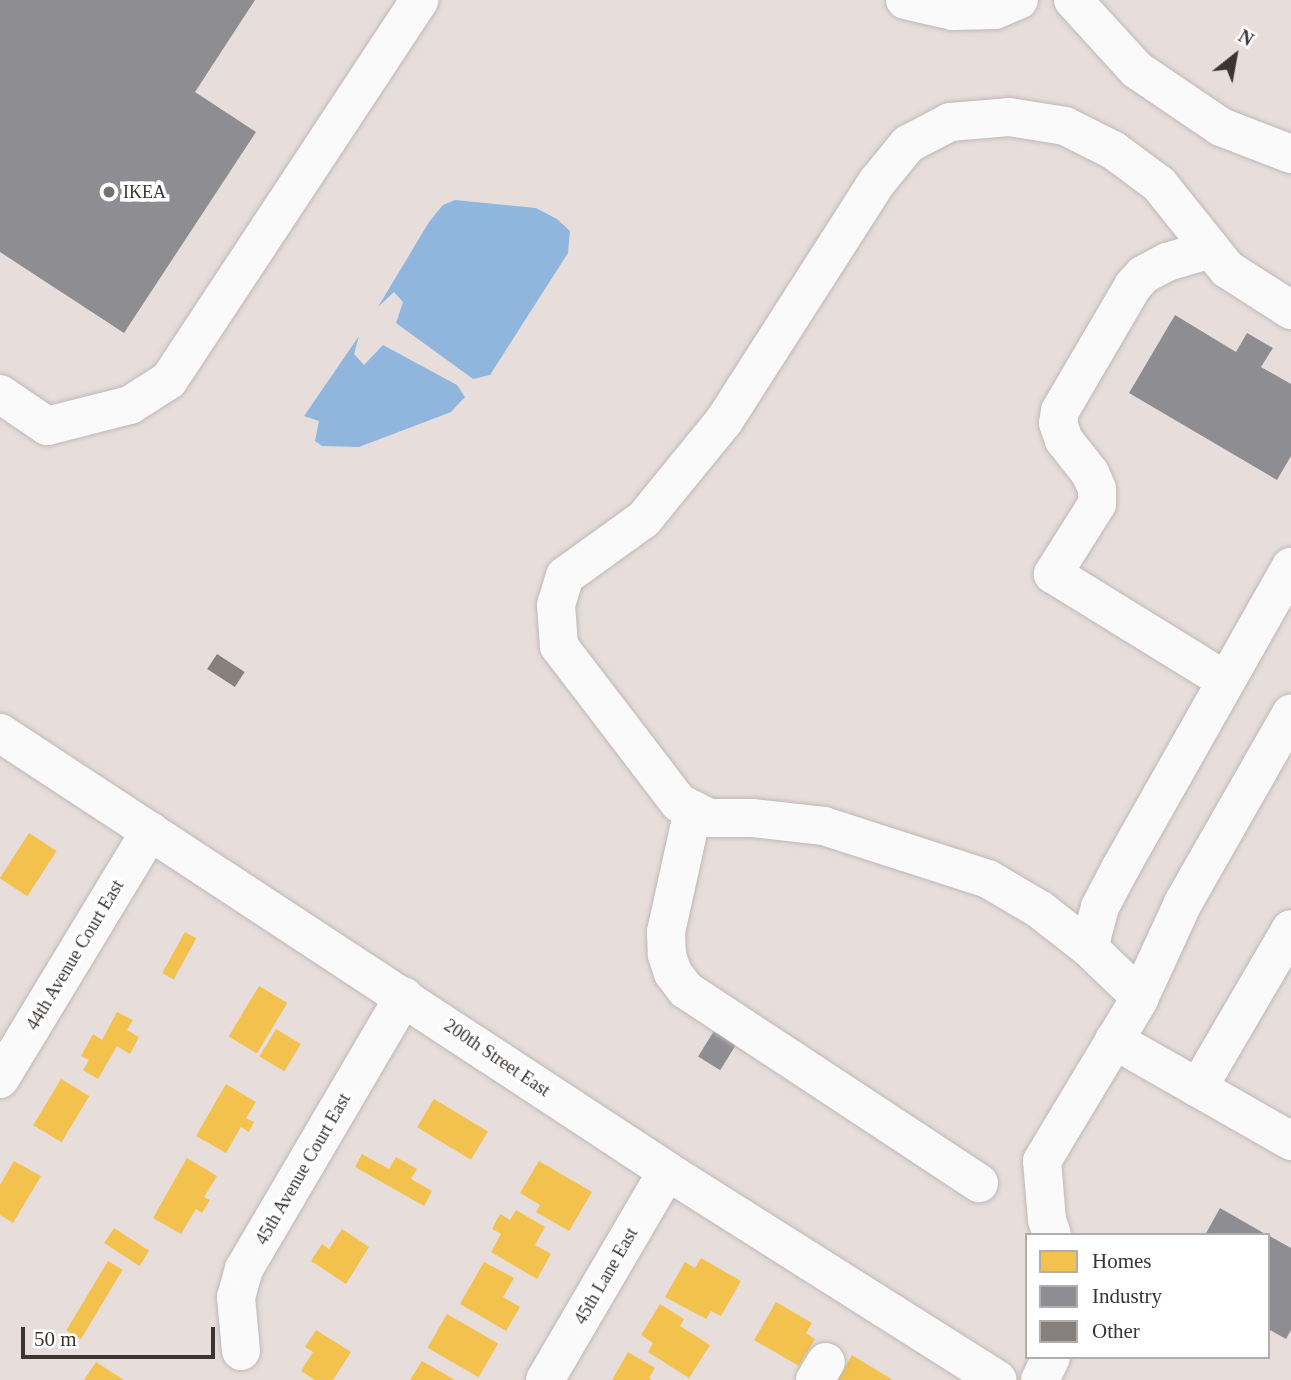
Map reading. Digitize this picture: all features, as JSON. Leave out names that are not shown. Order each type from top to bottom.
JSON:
[{"type":"street","points":[[0,394],[47,426],[130,405],[169,380],[420,0]]},
{"type":"street","points":[[905,0],[953,11],[995,10],[1019,0]]},
{"type":"street","points":[[1073,0],[1137,70],[1221,127],[1291,153]]},
{"type":"street","points":[[1140,997],[1090,948],[1039,909],[988,879],[824,826],[751,818],[709,818],[679,803],[559,646],[556,605],[565,576],[644,519],[671,490],[724,421],[877,182],[908,144],[950,122],[1009,117],[1065,126],[1113,150],[1159,184],[1227,269],[1291,310]]},
{"type":"street","points":[[1212,249],[1167,262],[1143,275],[1133,286],[1060,411],[1058,423],[1064,440],[1090,473],[1097,489],[1097,504],[1053,574],[1226,681]]},
{"type":"street","points":[[1090,948],[1105,897],[1291,567]]},
{"type":"street","points":[[1051,1233],[1047,1220],[1042,1161],[1140,997],[1183,903],[1291,714]]},
{"type":"street","name":"200th Street East","points":[[0,733],[667,1171],[997,1380]]},
{"type":"street","points":[[693,810],[666,932],[667,955],[673,973],[686,990],[979,1183]]},
{"type":"street","name":"44th Avenue Court East","points":[[0,1079],[150,831]]},
{"type":"street","points":[[1198,1088],[1291,929]]},
{"type":"street","name":"45th Avenue Court East","points":[[241,1351],[236,1297],[244,1269],[404,996]]},
{"type":"street","points":[[1114,1040],[1291,1141]]},
{"type":"street","name":"45th Lane East","points":[[545,1380],[667,1171]]},
{"type":"street","points":[[1040,1380],[1050,1359]]},
{"type":"water","points":[[455,200],[536,208],[557,219],[570,231],[568,253],[490,375],[473,379],[396,323],[403,302],[394,292],[378,307],[429,222],[443,205]]},
{"type":"water","points":[[359,336],[354,354],[364,365],[383,345],[457,385],[465,397],[451,412],[359,447],[322,446],[315,441],[319,421],[304,416]]},
{"type":"building: Homes","points":[[29,833],[57,851],[27,896],[0,878]]},
{"type":"building: Homes","points":[[185,932],[196,938],[174,979],[162,973]]},
{"type":"building: Homes","points":[[259,986],[287,1003],[257,1054],[229,1037]]},
{"type":"building: Homes","points":[[117,1012],[133,1020],[127,1030],[139,1037],[130,1054],[117,1046],[98,1079],[83,1070],[89,1060],[81,1056],[93,1034],[102,1040]]},
{"type":"building: Homes","points":[[276,1029],[301,1044],[284,1071],[260,1056]]},
{"type":"building: Homes","points":[[61,1079],[89,1096],[61,1142],[33,1125]]},
{"type":"building: Homes","points":[[226,1084],[256,1102],[246,1118],[254,1122],[249,1132],[241,1127],[226,1153],[196,1136]]},
{"type":"building: Homes","points":[[434,1099],[488,1131],[471,1160],[417,1127]]},
{"type":"building: Homes","points":[[362,1154],[389,1169],[396,1157],[417,1169],[411,1179],[432,1191],[424,1206],[355,1167]]},
{"type":"building: Homes","points":[[187,1158],[217,1176],[204,1197],[210,1200],[202,1213],[196,1209],[181,1234],[153,1218]]},
{"type":"building: Homes","points":[[14,1161],[41,1176],[13,1223],[0,1215],[0,1185]]},
{"type":"building: Homes","points":[[539,1161],[592,1192],[569,1231],[536,1212],[540,1205],[520,1193]]},
{"type":"building: Homes","points":[[516,1210],[545,1227],[535,1245],[551,1254],[537,1279],[491,1252],[501,1234],[492,1229],[500,1214],[510,1220]]},
{"type":"building: Homes","points":[[114,1228],[149,1251],[139,1266],[104,1243]]},
{"type":"building: Homes","points":[[342,1229],[369,1247],[346,1284],[311,1261],[322,1244],[329,1249]]},
{"type":"building: Homes","points":[[701,1258],[741,1281],[721,1316],[711,1311],[706,1319],[665,1297],[685,1262],[695,1268]]},
{"type":"building: Homes","points":[[108,1261],[123,1270],[81,1339],[66,1330]]},
{"type":"building: Homes","points":[[484,1262],[514,1278],[503,1297],[520,1307],[506,1331],[460,1304]]},
{"type":"building: Homes","points":[[776,1302],[812,1323],[806,1333],[815,1339],[799,1366],[754,1340]]},
{"type":"building: Homes","points":[[660,1304],[684,1319],[680,1326],[710,1345],[689,1378],[648,1352],[653,1343],[641,1335]]},
{"type":"building: Homes","points":[[447,1314],[498,1344],[479,1377],[428,1348]]},
{"type":"building: Homes","points":[[316,1330],[351,1352],[333,1380],[315,1380],[301,1371],[313,1352],[305,1347]]},
{"type":"building: Homes","points":[[628,1352],[655,1368],[649,1378],[652,1380],[612,1380]]},
{"type":"building: Homes","points":[[852,1355],[893,1380],[837,1380]]},
{"type":"building: Homes","points":[[422,1361],[455,1380],[410,1380]]},
{"type":"building: Homes","points":[[96,1362],[124,1380],[84,1380]]},
{"type":"building: Industry","name":"IKEA","points":[[0,0],[255,0],[195,92],[256,132],[124,333],[0,252]]},
{"type":"building: Industry","points":[[1175,315],[1236,352],[1247,333],[1273,348],[1261,367],[1291,384],[1291,456],[1277,480],[1129,393]]},
{"type":"building: Industry","points":[[714,1031],[736,1045],[720,1070],[698,1056]]},
{"type":"building: Industry","points":[[1220,1208],[1264,1233],[1206,1233]]},
{"type":"building: Industry","points":[[1270,1236],[1291,1248],[1291,1330],[1286,1339],[1270,1330]]},
{"type":"building: Other","points":[[217,654],[245,672],[235,687],[207,669]]},
{"type":"place","name":"IKEA","points":[[109,192]]}]
